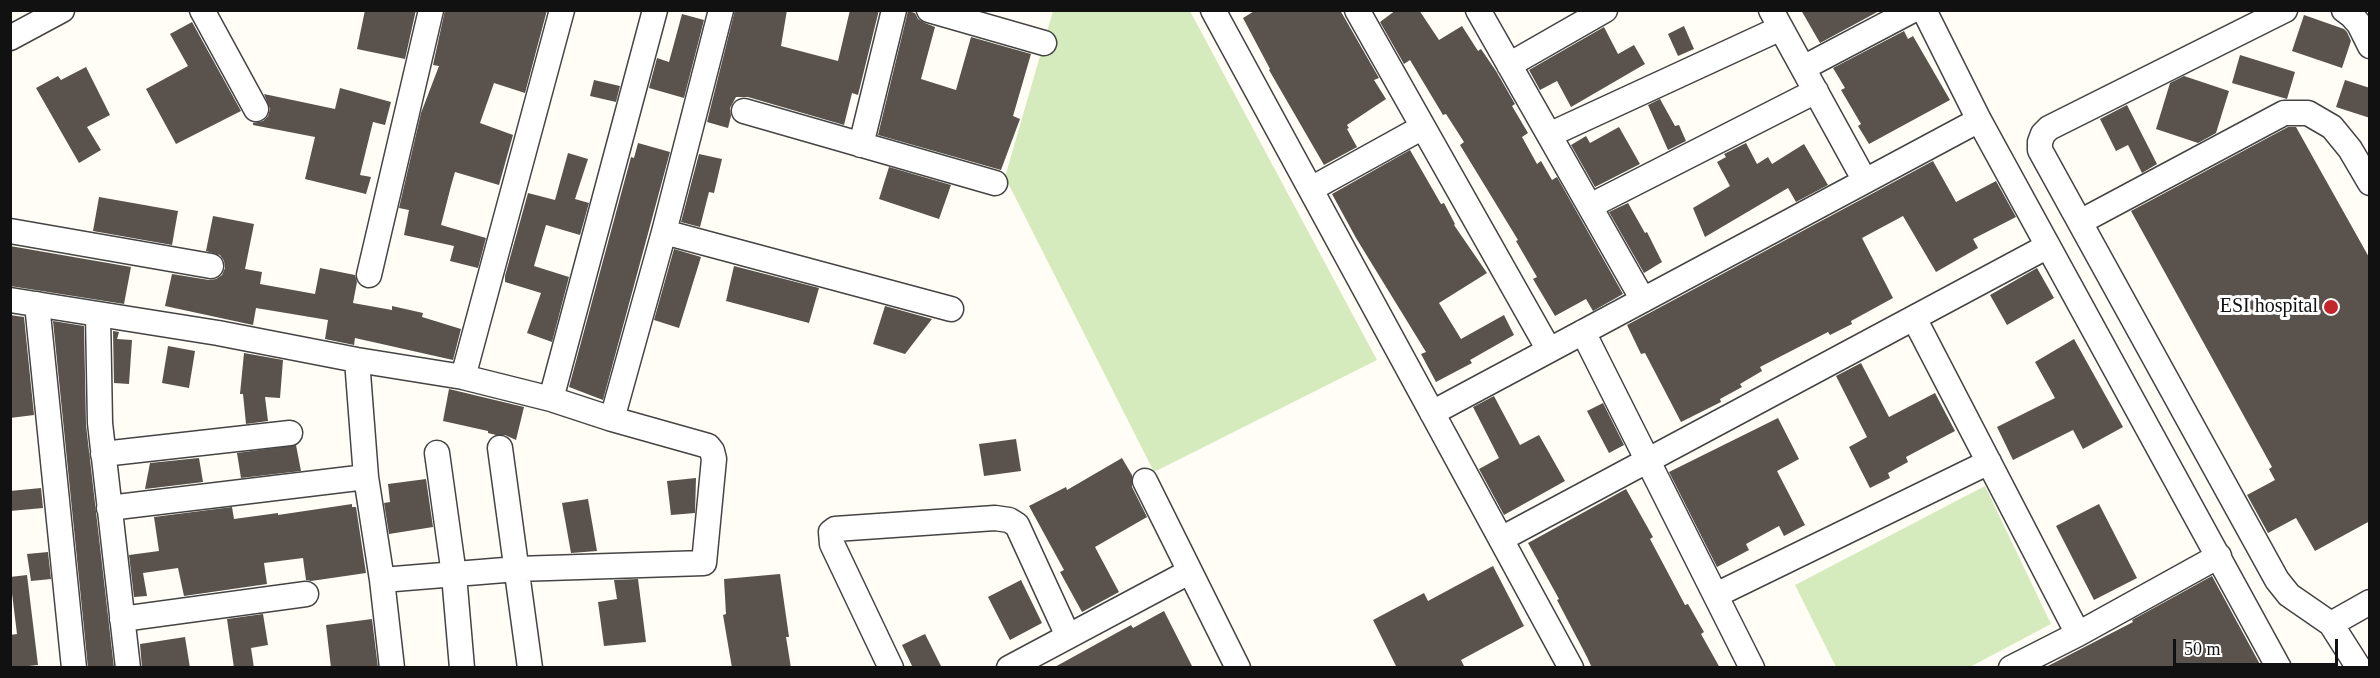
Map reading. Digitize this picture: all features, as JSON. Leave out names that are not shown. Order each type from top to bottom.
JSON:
[{"type":"street","points":[[10,38],[62,10]]},
{"type":"street","points":[[202,10],[256,109]]},
{"type":"street","points":[[369,275],[431,10]]},
{"type":"street","points":[[463,376],[562,10]]},
{"type":"street","points":[[551,399],[655,10]]},
{"type":"street","points":[[612,419],[664,232],[721,10]]},
{"type":"street","points":[[861,145],[894,10]]},
{"type":"street","points":[[928,10],[1044,43]]},
{"type":"street","points":[[1213,10],[1571,668]]},
{"type":"street","points":[[1357,10],[1548,350]]},
{"type":"street","points":[[1478,10],[1643,300]]},
{"type":"street","points":[[1509,65],[1605,10]]},
{"type":"street","points":[[1803,68],[1913,10]]},
{"type":"street","points":[[1924,10],[1979,120],[2279,668]]},
{"type":"street","points":[[2285,10],[2049,128],[2043,134],[2040,150],[2277,580],[2289,595],[2331,624],[2359,668]]},
{"type":"street","points":[[2344,10],[2359,24],[2370,46]]},
{"type":"street","points":[[1550,135],[1776,19],[1865,181]]},
{"type":"street","points":[[1590,206],[1816,91]]},
{"type":"street","points":[[744,111],[995,183]]},
{"type":"street","points":[[2080,222],[2284,113],[2308,113],[2332,128],[2350,149],[2370,183]]},
{"type":"street","points":[[1432,413],[1979,120]]},
{"type":"street","points":[[1311,189],[1423,127]]},
{"type":"street","points":[[10,231],[210,266]]},
{"type":"street","points":[[664,232],[951,309]]},
{"type":"street","points":[[1502,539],[2048,246]]},
{"type":"street","points":[[10,300],[218,333],[357,360],[463,376],[551,399],[708,446],[712,451],[714,459],[704,562],[517,570],[382,580]]},
{"type":"street","points":[[37,304],[74,668]]},
{"type":"street","points":[[98,315],[103,454],[129,668]]},
{"type":"street","points":[[1914,318],[2078,634]]},
{"type":"street","points":[[1583,332],[1752,668]]},
{"type":"street","points":[[357,360],[366,477],[382,580],[392,668]]},
{"type":"street","points":[[103,454],[290,433]]},
{"type":"street","points":[[500,448],[531,668]]},
{"type":"street","points":[[437,453],[454,575],[462,668]]},
{"type":"street","points":[[1716,595],[1989,462]]},
{"type":"street","points":[[109,508],[366,477]]},
{"type":"street","points":[[1145,481],[1238,668]]},
{"type":"street","points":[[891,668],[832,544],[831,532],[835,529],[995,518],[1009,520],[1017,525],[1068,636]]},
{"type":"street","points":[[2011,668],[2078,634],[2219,556]]},
{"type":"street","points":[[1009,668],[1189,572]]},
{"type":"street","points":[[122,619],[306,594]]},
{"type":"street","points":[[2331,624],[2370,602]]},
{"type":"green space","points":[[1053,11],[1190,11],[1377,360],[1154,472],[1005,177]]},
{"type":"green space","points":[[1985,486],[2051,624],[1970,667],[1836,667],[1795,585]]},
{"type":"building","points":[[365,10],[416,10],[405,59],[357,49]]},
{"type":"building","points":[[445,10],[547,10],[525,93],[494,83],[480,123],[513,135],[499,185],[455,172],[451,186],[441,225],[486,238],[478,268],[450,261],[454,246],[404,235],[409,210],[399,208],[421,113],[439,66],[433,65]]},
{"type":"building","points":[[735,10],[787,10],[781,46],[838,61],[850,10],[879,10],[858,95],[852,93],[844,125],[748,97],[736,97],[730,108],[728,128],[707,122]]},
{"type":"building","points":[[1256,10],[1340,10],[1379,78],[1374,80],[1386,99],[1347,125],[1357,147],[1324,165],[1269,70],[1243,18]]},
{"type":"building","points":[[1396,10],[1419,10],[1439,40],[1462,26],[1478,51],[1481,49],[1515,104],[1512,106],[1528,133],[1522,137],[1537,164],[1541,161],[1552,180],[1557,177],[1623,294],[1593,311],[1586,299],[1555,316],[1533,279],[1537,277],[1516,241],[1518,240],[1460,145],[1464,142],[1446,114],[1443,115],[1410,60],[1404,64],[1380,22]]},
{"type":"building","points":[[1801,10],[1881,10],[1820,43]]},
{"type":"building","points":[[908,11],[915,13],[918,19],[935,27],[921,79],[956,90],[971,37],[1031,54],[1013,116],[1020,119],[1001,170],[878,135]]},
{"type":"building","points":[[682,14],[704,20],[684,98],[649,88],[657,58],[669,62]]},
{"type":"building","points":[[2304,15],[2347,32],[2351,41],[2342,68],[2292,51]]},
{"type":"building","points":[[192,22],[241,111],[176,144],[146,89],[188,66],[170,34]]},
{"type":"building","points":[[1684,26],[1694,49],[1678,56],[1668,34]]},
{"type":"building","points":[[1604,27],[1618,54],[1634,45],[1645,64],[1571,107],[1557,81],[1540,90],[1529,70]]},
{"type":"building","points":[[1904,31],[1908,39],[1913,36],[1950,100],[1869,144],[1858,126],[1861,124],[1841,90],[1845,88],[1833,68]]},
{"type":"building","points":[[2240,55],[2295,72],[2287,99],[2232,83]]},
{"type":"building","points":[[86,67],[110,115],[87,127],[101,150],[79,163],[36,88],[58,76],[61,80]]},
{"type":"building","points":[[2184,76],[2229,91],[2216,133],[2198,143],[2156,129],[2170,83]]},
{"type":"building","points":[[594,80],[620,86],[616,102],[590,96]]},
{"type":"building","points":[[2345,80],[2370,88],[2370,118],[2336,107]]},
{"type":"building","points":[[340,88],[391,102],[385,125],[373,122],[360,175],[371,177],[366,194],[305,179],[315,137],[253,125],[268,116],[270,109],[264,94],[335,109]]},
{"type":"building","points":[[1660,99],[1675,126],[1679,125],[1686,141],[1668,150],[1648,105]]},
{"type":"building","points":[[2127,105],[2157,164],[2142,173],[2128,145],[2116,151],[2100,119]]},
{"type":"building","points":[[1619,127],[1640,164],[1595,187],[1571,145],[1586,136],[1590,143]]},
{"type":"building","points":[[2288,127],[2296,127],[2370,259],[2370,521],[2315,551],[2296,518],[2268,533],[2247,495],[2275,480],[2269,469],[2272,467],[2131,211]]},
{"type":"building","points":[[638,143],[670,152],[603,400],[569,387],[631,157],[634,158]]},
{"type":"building","points":[[1746,143],[1757,164],[1768,157],[1772,164],[1804,144],[1828,185],[1796,202],[1788,188],[1705,237],[1693,208],[1730,186],[1717,162],[1726,157],[1724,154]]},
{"type":"building","points":[[1410,150],[1441,204],[1444,203],[1454,225],[1487,273],[1439,303],[1461,339],[1504,315],[1514,335],[1470,360],[1472,363],[1436,382],[1421,354],[1426,352],[1356,238],[1332,194]]},
{"type":"building","points":[[568,153],[588,159],[575,199],[589,203],[580,235],[546,225],[534,266],[569,277],[552,342],[527,333],[541,293],[505,282],[505,276],[528,193],[555,200]]},
{"type":"building","points":[[699,154],[722,159],[714,193],[709,192],[700,227],[681,222]]},
{"type":"building","points":[[1933,161],[1956,202],[1996,181],[2016,217],[1973,239],[1978,248],[1936,272],[1903,216],[1862,238],[1893,298],[1851,321],[1852,324],[1830,335],[1828,332],[1760,367],[1762,371],[1740,384],[1742,387],[1720,399],[1721,402],[1681,422],[1645,353],[1641,354],[1627,325]]},
{"type":"building","points":[[889,167],[951,185],[939,219],[879,199]]},
{"type":"building","points":[[99,197],[178,211],[172,245],[93,231]]},
{"type":"building","points":[[1628,203],[1645,233],[1647,232],[1662,262],[1644,273],[1609,212]]},
{"type":"building","points":[[213,216],[254,224],[245,269],[262,272],[260,284],[315,294],[320,268],[355,275],[357,282],[353,303],[392,310],[392,306],[423,313],[422,317],[461,329],[453,360],[355,338],[354,345],[325,339],[328,320],[256,308],[253,325],[165,306],[172,274],[209,280],[222,275],[225,268],[220,255],[206,251]]},
{"type":"building","points":[[10,246],[131,267],[124,304],[10,286]]},
{"type":"building","points":[[674,249],[701,257],[679,328],[654,320]]},
{"type":"building","points":[[734,266],[819,288],[809,323],[726,301]]},
{"type":"building","points":[[2037,268],[2054,298],[2007,325],[1990,295]]},
{"type":"building","points":[[885,306],[932,319],[905,354],[873,344]]},
{"type":"building","points":[[10,315],[24,317],[34,415],[10,418]]},
{"type":"building","points":[[53,321],[84,326],[86,425],[114,668],[88,668]]},
{"type":"building","points":[[113,331],[119,332],[117,339],[132,340],[129,384],[114,383]]},
{"type":"building","points":[[2074,339],[2123,427],[2083,449],[2073,430],[2013,460],[1997,427],[2055,398],[2035,362]]},
{"type":"building","points":[[168,346],[195,351],[189,388],[162,383]]},
{"type":"building","points":[[244,353],[283,360],[280,398],[265,397],[268,421],[246,424],[243,394],[240,394]]},
{"type":"building","points":[[1861,363],[1889,417],[1935,393],[1955,431],[1906,457],[1908,462],[1888,473],[1890,478],[1870,488],[1849,447],[1867,437],[1836,376]]},
{"type":"building","points":[[449,389],[524,407],[516,440],[505,435],[496,435],[488,431],[443,421]]},
{"type":"building","points":[[1494,396],[1520,445],[1539,435],[1565,481],[1504,515],[1479,469],[1499,458],[1473,407]]},
{"type":"building","points":[[1603,403],[1624,445],[1609,453],[1587,411]]},
{"type":"building","points":[[1778,418],[1799,459],[1777,471],[1805,525],[1784,536],[1779,526],[1746,544],[1749,550],[1717,567],[1669,472]]},
{"type":"building","points":[[1016,439],[1021,471],[984,476],[979,444]]},
{"type":"building","points":[[296,445],[301,471],[241,478],[237,453]]},
{"type":"building","points":[[199,458],[203,482],[145,489],[150,463]]},
{"type":"building","points":[[1122,458],[1132,475],[1132,487],[1147,517],[1095,547],[1119,592],[1082,612],[1060,572],[1064,570],[1029,506],[1066,487],[1067,490]]},
{"type":"building","points":[[696,478],[695,513],[671,515],[667,481]]},
{"type":"building","points":[[426,479],[433,527],[389,534],[384,503],[390,502],[388,484]]},
{"type":"building","points":[[41,488],[43,508],[10,511],[10,491]]},
{"type":"building","points":[[1626,489],[1653,537],[1650,539],[1685,605],[1688,604],[1704,632],[1701,634],[1720,668],[1592,668],[1557,600],[1559,599],[1528,543]]},
{"type":"building","points":[[588,499],[597,551],[571,553],[562,503]]},
{"type":"building","points":[[352,504],[352,507],[356,507],[366,573],[306,580],[303,558],[264,563],[267,584],[184,596],[178,568],[143,573],[147,596],[134,597],[129,555],[159,551],[154,517],[232,507],[234,519]]},
{"type":"building","points":[[2099,504],[2137,578],[2094,600],[2056,526]]},
{"type":"building","points":[[48,552],[51,579],[31,581],[27,554]]},
{"type":"building","points":[[1493,566],[1524,626],[1461,660],[1465,668],[1397,668],[1373,620],[1424,593],[1428,601]]},
{"type":"building","points":[[780,574],[791,668],[732,668],[723,615],[726,614],[724,579]]},
{"type":"building","points":[[27,575],[38,665],[10,668],[10,635],[17,634],[10,577]]},
{"type":"building","points":[[2212,576],[2262,668],[2044,668],[2133,622],[2132,620]]},
{"type":"building","points":[[638,579],[646,642],[604,646],[598,602],[617,599],[614,580]]},
{"type":"building","points":[[1021,580],[1042,623],[1010,640],[988,597]]},
{"type":"building","points":[[1164,611],[1193,668],[1053,668],[1131,625],[1133,628]]},
{"type":"building","points":[[263,614],[268,645],[251,648],[254,668],[234,668],[227,619]]},
{"type":"building","points":[[372,619],[378,668],[331,668],[326,625]]},
{"type":"building","points":[[925,634],[942,668],[913,668],[902,645]]},
{"type":"building","points":[[185,637],[190,668],[142,668],[140,644]]},
{"type":"place","name":"ESI hospital","points":[[2331,307]]}]
